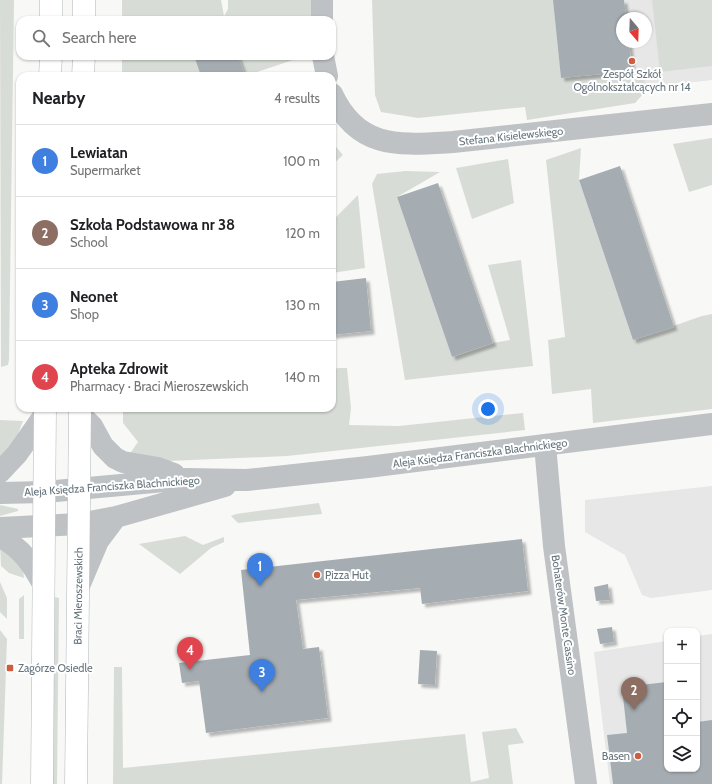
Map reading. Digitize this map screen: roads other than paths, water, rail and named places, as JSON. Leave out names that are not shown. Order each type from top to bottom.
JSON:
[{"type":"main road","points":[[51,0],[51,16]]},
{"type":"main road","points":[[84,0],[84,16]]},
{"type":"main road","points":[[50,72],[51,60]]},
{"type":"main road","points":[[83,72],[84,60]]},
{"type":"main road","points":[[42,784],[45,412]]},
{"type":"main road","name":"Braci Mieroszewskich","points":[[76,784],[80,412]]},
{"type":"street","points":[[322,0],[322,16]]},
{"type":"street","points":[[324,60],[326,72]]},
{"type":"street","name":"Stefana Kisielewskiego","points":[[336,102],[340,111],[357,129],[382,142],[424,144],[712,114]]},
{"type":"street","points":[[0,472],[17,454],[44,412]]},
{"type":"street","points":[[81,412],[92,426],[103,446],[115,458],[123,462],[158,468],[186,479]]},
{"type":"street","name":"Aleja Księdza Franciszka Blachnickiego","points":[[0,493],[79,490],[186,479],[247,480],[712,424]]},
{"type":"street","name":"Bohaterów Monte Cassino","points":[[545,445],[559,582],[586,784]]},
{"type":"street","name":"Aleja Księdza Franciszka Blachnickiego","points":[[0,528],[79,524],[116,518],[247,480]]},
{"type":"street","points":[[79,586],[98,541],[116,518]]},
{"type":"street","points":[[0,537],[21,551],[32,565],[44,586]]},
{"type":"place","name":"Zespół Szkół Ogólnokształcących nr 14","points":[[632,61]]},
{"type":"place","name":"Pizza Hut","points":[[317,575]]},
{"type":"place","name":"Lewiatan","points":[[260,586]]},
{"type":"place","name":"Zagórze Osiedle","points":[[10,668]]},
{"type":"place","name":"Apteka Zdrowit","points":[[190,670]]},
{"type":"place","name":"Neonet","points":[[262,692]]},
{"type":"place","name":"Szkoła Podstawowa nr 38","points":[[634,710]]},
{"type":"place","name":"Basen","points":[[638,756]]}]
